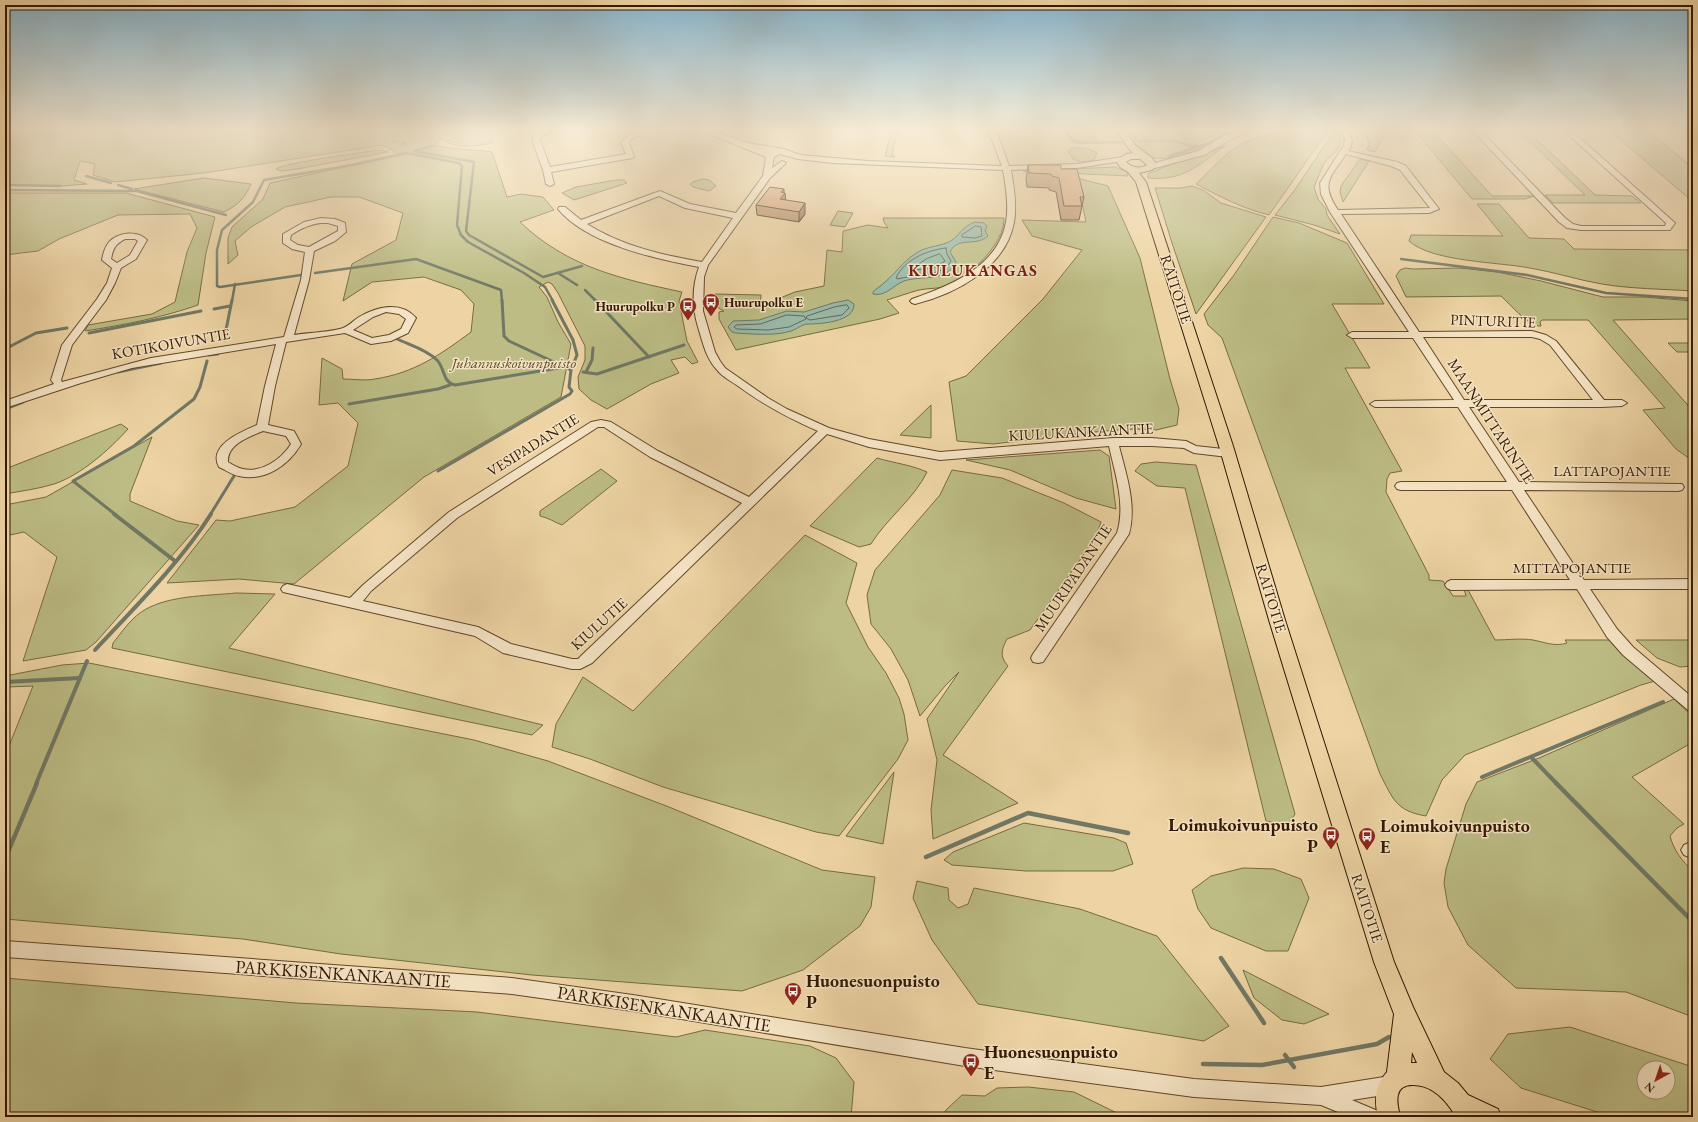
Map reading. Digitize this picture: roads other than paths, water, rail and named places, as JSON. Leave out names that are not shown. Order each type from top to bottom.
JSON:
[{"type":"main road","name":"RAITOTIE","points":[[1141,182],[1227,450],[1277,620],[1384,962],[1405,1014],[1436,1080]]},
{"type":"main road","name":"RAITOTIE","points":[[1389,1117],[1386,1110],[1386,1096],[1394,1081],[1405,1014]]},
{"type":"main road","points":[[1394,1081],[1409,1073],[1422,1074],[1436,1080],[1449,1090],[1464,1110],[1490,1117]]},
{"type":"street","name":"KIULUKANKAANTIE","points":[[762,182],[737,216],[704,265],[700,277],[698,311],[710,352],[722,370],[738,380],[751,391],[783,411],[825,430],[869,443],[920,453],[946,456],[966,455],[978,452],[1113,442],[1152,442],[1186,445],[1194,449],[1227,450]]},
{"type":"street","points":[[915,301],[944,291],[958,284],[988,260],[999,248],[1011,223],[1008,182]]},
{"type":"street","name":"MAANMITTARINTIE","points":[[1324,182],[1324,193],[1334,212],[1618,642],[1693,706]]},
{"type":"street","points":[[1334,212],[1429,211],[1435,209],[1414,182]]},
{"type":"street","points":[[1526,182],[1562,220],[1570,226],[1582,228],[1667,228],[1671,223],[1626,182]]},
{"type":"street","points":[[582,223],[660,193],[673,200],[690,206],[737,216]]},
{"type":"street","points":[[562,209],[569,216],[615,242],[666,258],[704,265]]},
{"type":"street","points":[[320,220],[334,220],[342,225],[342,232],[310,250],[296,247],[286,241],[287,234],[298,227],[320,220]]},
{"type":"street","points":[[262,427],[270,386],[305,280],[310,250]]},
{"type":"street","points":[[59,385],[56,380],[67,345],[101,300],[111,283],[117,267]]},
{"type":"street","name":"KOTIKOIVUNTIE","points":[[5,405],[59,385],[151,361],[346,330],[372,313],[386,309],[403,311],[411,318],[405,331],[391,338],[371,341],[346,330]]},
{"type":"street","name":"PINTURITIE","points":[[1352,335],[1532,334],[1543,337],[1553,343],[1602,404]]},
{"type":"street","points":[[1375,404],[1622,403]]},
{"type":"street","name":"VESIPADANTIE","points":[[353,604],[367,588],[453,515],[595,424],[607,424],[654,454],[750,502]]},
{"type":"street","points":[[262,427],[290,433],[296,444],[292,453],[285,461],[264,471],[251,473],[240,473],[224,464],[223,454],[228,445],[244,435],[262,427]]},
{"type":"street","name":"KIULUTIE","points":[[287,589],[478,632],[508,649],[572,664],[580,664],[587,659],[825,430]]},
{"type":"street","name":"MUURIPADANTIE","points":[[1038,658],[1123,534],[1126,527],[1128,510],[1113,442]]},
{"type":"street","name":"LATTAPOJANTIE","points":[[1400,486],[1678,486]]},
{"type":"street","name":"MITTAPOJANTIE","points":[[1451,585],[1693,584]]},
{"type":"street","name":"PARKKISENKANKAANTIE","points":[[5,949],[512,986],[633,1002],[965,1057],[1178,1086],[1321,1096],[1394,1081]]},
{"type":"street","name":"PARKKISENKANKAANTIE","points":[[1321,1096],[1372,1117]]},
{"type":"water","points":[[975,222],[984,223],[987,226],[985,231],[988,236],[978,241],[957,244],[953,247],[950,252],[956,262],[952,269],[940,276],[911,279],[900,283],[882,294],[873,294],[873,292],[890,278],[902,264],[916,253],[949,242],[967,226]]},
{"type":"water","points":[[848,300],[854,304],[853,310],[849,315],[836,321],[806,324],[785,333],[736,333],[732,332],[728,327],[733,321],[759,320],[787,311],[804,312]]},
{"type":"waterway","points":[[235,285],[217,286],[217,250],[222,230],[253,202],[263,182]]},
{"type":"waterway","points":[[461,182],[457,225],[461,235],[468,242],[524,273],[545,287],[553,301]]},
{"type":"waterway","points":[[472,182],[466,231],[469,235],[543,277],[582,266]]},
{"type":"waterway","points":[[5,185],[60,186]]},
{"type":"waterway","points":[[118,185],[132,189]]},
{"type":"waterway","points":[[5,190],[137,191],[226,215]]},
{"type":"waterway","points":[[315,273],[416,259],[501,290],[502,301]]},
{"type":"waterway","points":[[1401,259],[1527,275],[1606,293],[1693,299]]},
{"type":"waterway","points":[[558,273],[577,285]]},
{"type":"waterway","points":[[235,285],[301,275]]},
{"type":"waterway","points":[[232,301],[235,285]]},
{"type":"waterway","points":[[585,290],[595,300]]},
{"type":"waterway","points":[[224,340],[232,300]]},
{"type":"waterway","points":[[502,300],[504,336],[509,341],[565,367]]},
{"type":"waterway","points":[[552,300],[573,340],[577,355],[571,370]]},
{"type":"waterway","points":[[595,300],[649,357]]},
{"type":"waterway","points":[[214,309],[230,306]]},
{"type":"waterway","points":[[89,333],[201,311]]},
{"type":"waterway","points":[[5,349],[36,333],[67,328]]},
{"type":"waterway","points":[[397,339],[433,356],[440,363],[448,381],[455,385],[565,367]]},
{"type":"waterway","points":[[649,357],[684,345]]},
{"type":"waterway","points":[[586,372],[592,360],[593,348]]},
{"type":"waterway","points":[[209,355],[218,354]]},
{"type":"waterway","points":[[583,372],[597,374],[649,357]]},
{"type":"waterway","points":[[116,515],[73,481],[134,446],[194,399],[200,387],[207,361]]},
{"type":"waterway","points":[[118,372],[161,363]]},
{"type":"waterway","points":[[565,367],[571,370]]},
{"type":"waterway","points":[[438,471],[570,394],[572,391],[569,387],[571,370]]},
{"type":"waterway","points":[[349,404],[438,389],[450,385]]},
{"type":"waterway","points":[[5,409],[23,402]]},
{"type":"waterway","points":[[210,515],[234,476]]},
{"type":"waterway","points":[[114,514],[175,561]]},
{"type":"waterway","points":[[95,650],[171,567],[199,532],[211,514]]},
{"type":"waterway","points":[[80,678],[87,661]]},
{"type":"waterway","points":[[5,682],[80,678]]},
{"type":"waterway","points":[[36,784],[80,678]]},
{"type":"waterway","points":[[1482,777],[1663,702]]},
{"type":"waterway","points":[[1531,757],[1557,784]]},
{"type":"waterway","points":[[5,859],[37,783]]},
{"type":"waterway","points":[[1556,783],[1693,922]]},
{"type":"waterway","points":[[926,857],[1028,813],[1128,833]]},
{"type":"waterway","points":[[1221,958],[1264,1023]]},
{"type":"waterway","points":[[1289,1060],[1377,1044],[1389,1037]]},
{"type":"waterway","points":[[1285,1055],[1289,1060]]},
{"type":"waterway","points":[[1203,1064],[1262,1065],[1289,1060]]},
{"type":"waterway","points":[[1289,1060],[1294,1067]]},
{"type":"place","name":"Huurupolku E","points":[[711,317]]},
{"type":"place","name":"Huurupolku P","points":[[688,321]]},
{"type":"place","name":"Loimukoivunpuisto P","points":[[1331,850]]},
{"type":"place","name":"Loimukoivunpuisto E","points":[[1367,851]]},
{"type":"place","name":"Huonesuonpuisto P","points":[[793,1006]]},
{"type":"place","name":"Huonesuonpuisto E","points":[[971,1077]]},
{"type":"district","name":"KIULUKANGAS","points":[[973,270]]},
{"type":"park label","name":"Juhannuskoivunpuisto","points":[[514,363]]}]
